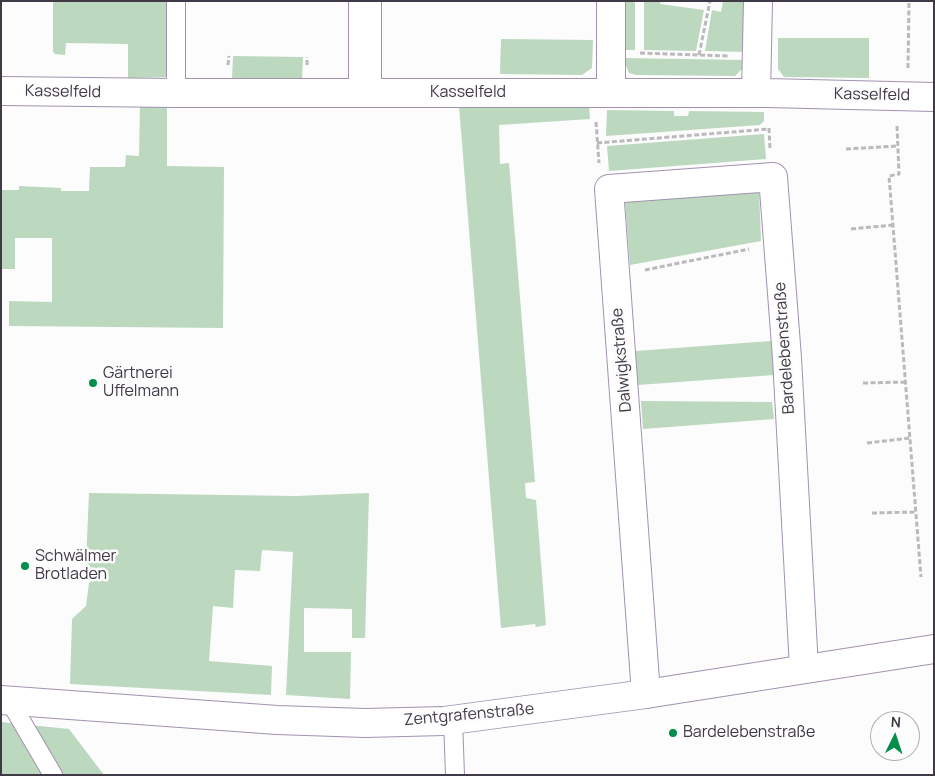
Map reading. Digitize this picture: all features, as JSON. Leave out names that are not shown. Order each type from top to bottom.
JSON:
[{"type":"street","points":[[611,1],[611,92]]},
{"type":"street","points":[[756,93],[758,1]]},
{"type":"street","name":"Kasselfeld","points":[[1,91],[176,93],[611,92],[912,96]]},
{"type":"street","name":"Bardelebenstraße","points":[[773,177],[787,358],[804,668]]},
{"type":"street","name":"Dalwigkstraße","points":[[646,694],[631,464],[609,189],[773,177]]},
{"type":"street","name":"Zentgrafenstraße","points":[[5,700],[277,720],[365,722],[453,720],[646,694],[934,649]]},
{"type":"lane","points":[[176,1],[176,93]]},
{"type":"lane","points":[[358,1],[366,93]]},
{"type":"lane","points":[[366,93],[372,1]]},
{"type":"lane","points":[[5,700],[54,775]]},
{"type":"lane","points":[[453,720],[455,775]]},
{"type":"path","points":[[699,55],[710,1]]},
{"type":"path","points":[[909,1],[912,96],[898,146],[899,174],[889,176],[921,577]]},
{"type":"path","points":[[639,54],[757,56]]},
{"type":"path","points":[[597,143],[769,129]]},
{"type":"path","points":[[846,149],[898,146]]},
{"type":"path","points":[[851,229],[893,225]]},
{"type":"path","points":[[615,276],[778,244]]},
{"type":"path","points":[[862,383],[906,382]]},
{"type":"path","points":[[867,443],[910,438]]},
{"type":"path","points":[[872,513],[916,512]]},
{"type":"green space","points":[[53,1],[169,1],[168,77],[128,78],[128,44],[66,43],[65,55],[55,54],[53,52]]},
{"type":"green space","points":[[622,1],[635,1],[635,50],[622,50]]},
{"type":"green space","points":[[644,1],[661,1],[660,4],[704,10],[696,51],[644,50]]},
{"type":"green space","points":[[723,1],[747,1],[746,52],[705,51],[712,10],[721,12]]},
{"type":"green space","points":[[778,38],[869,38],[869,78],[784,77],[778,69]]},
{"type":"green space","points":[[501,39],[593,40],[592,68],[582,75],[500,74]]},
{"type":"green space","points":[[233,56],[303,57],[302,80],[232,78]]},
{"type":"green space","points":[[623,58],[746,60],[744,67],[735,76],[636,75],[629,73]]},
{"type":"green space","points":[[140,104],[167,105],[167,166],[224,167],[223,328],[9,326],[9,301],[52,302],[52,238],[15,238],[15,269],[1,269],[1,190],[19,190],[19,186],[61,188],[61,191],[89,191],[90,167],[125,167],[126,155],[139,156]]},
{"type":"green space","points":[[459,106],[589,107],[590,119],[499,125],[500,164],[509,163],[535,482],[525,483],[526,498],[536,500],[546,625],[536,627],[535,624],[501,628]]},
{"type":"green space","points":[[607,110],[674,111],[674,116],[688,116],[689,111],[764,112],[764,121],[760,125],[606,136]]},
{"type":"green space","points":[[764,134],[766,159],[609,171],[607,146]]},
{"type":"green space","points":[[759,190],[761,241],[630,265],[625,201]]},
{"type":"green space","points":[[771,341],[774,375],[638,385],[635,351]]},
{"type":"green space","points":[[641,401],[772,402],[774,419],[643,429]]},
{"type":"green space","points":[[89,493],[295,496],[369,493],[365,638],[352,638],[352,609],[304,608],[304,652],[351,652],[350,699],[286,695],[293,552],[262,550],[260,571],[235,570],[233,608],[213,606],[209,661],[272,666],[271,695],[70,684],[72,619],[86,606],[89,583],[98,575],[86,562]]},
{"type":"green space","points":[[1,722],[69,729],[104,775],[1,775]]},
{"type":"place","name":"Gärtnerei Uffelmann","points":[[93,383]]},
{"type":"place","name":"Schwälmer Brotladen","points":[[25,566]]},
{"type":"place","name":"Bardelebenstraße","points":[[673,733]]}]
